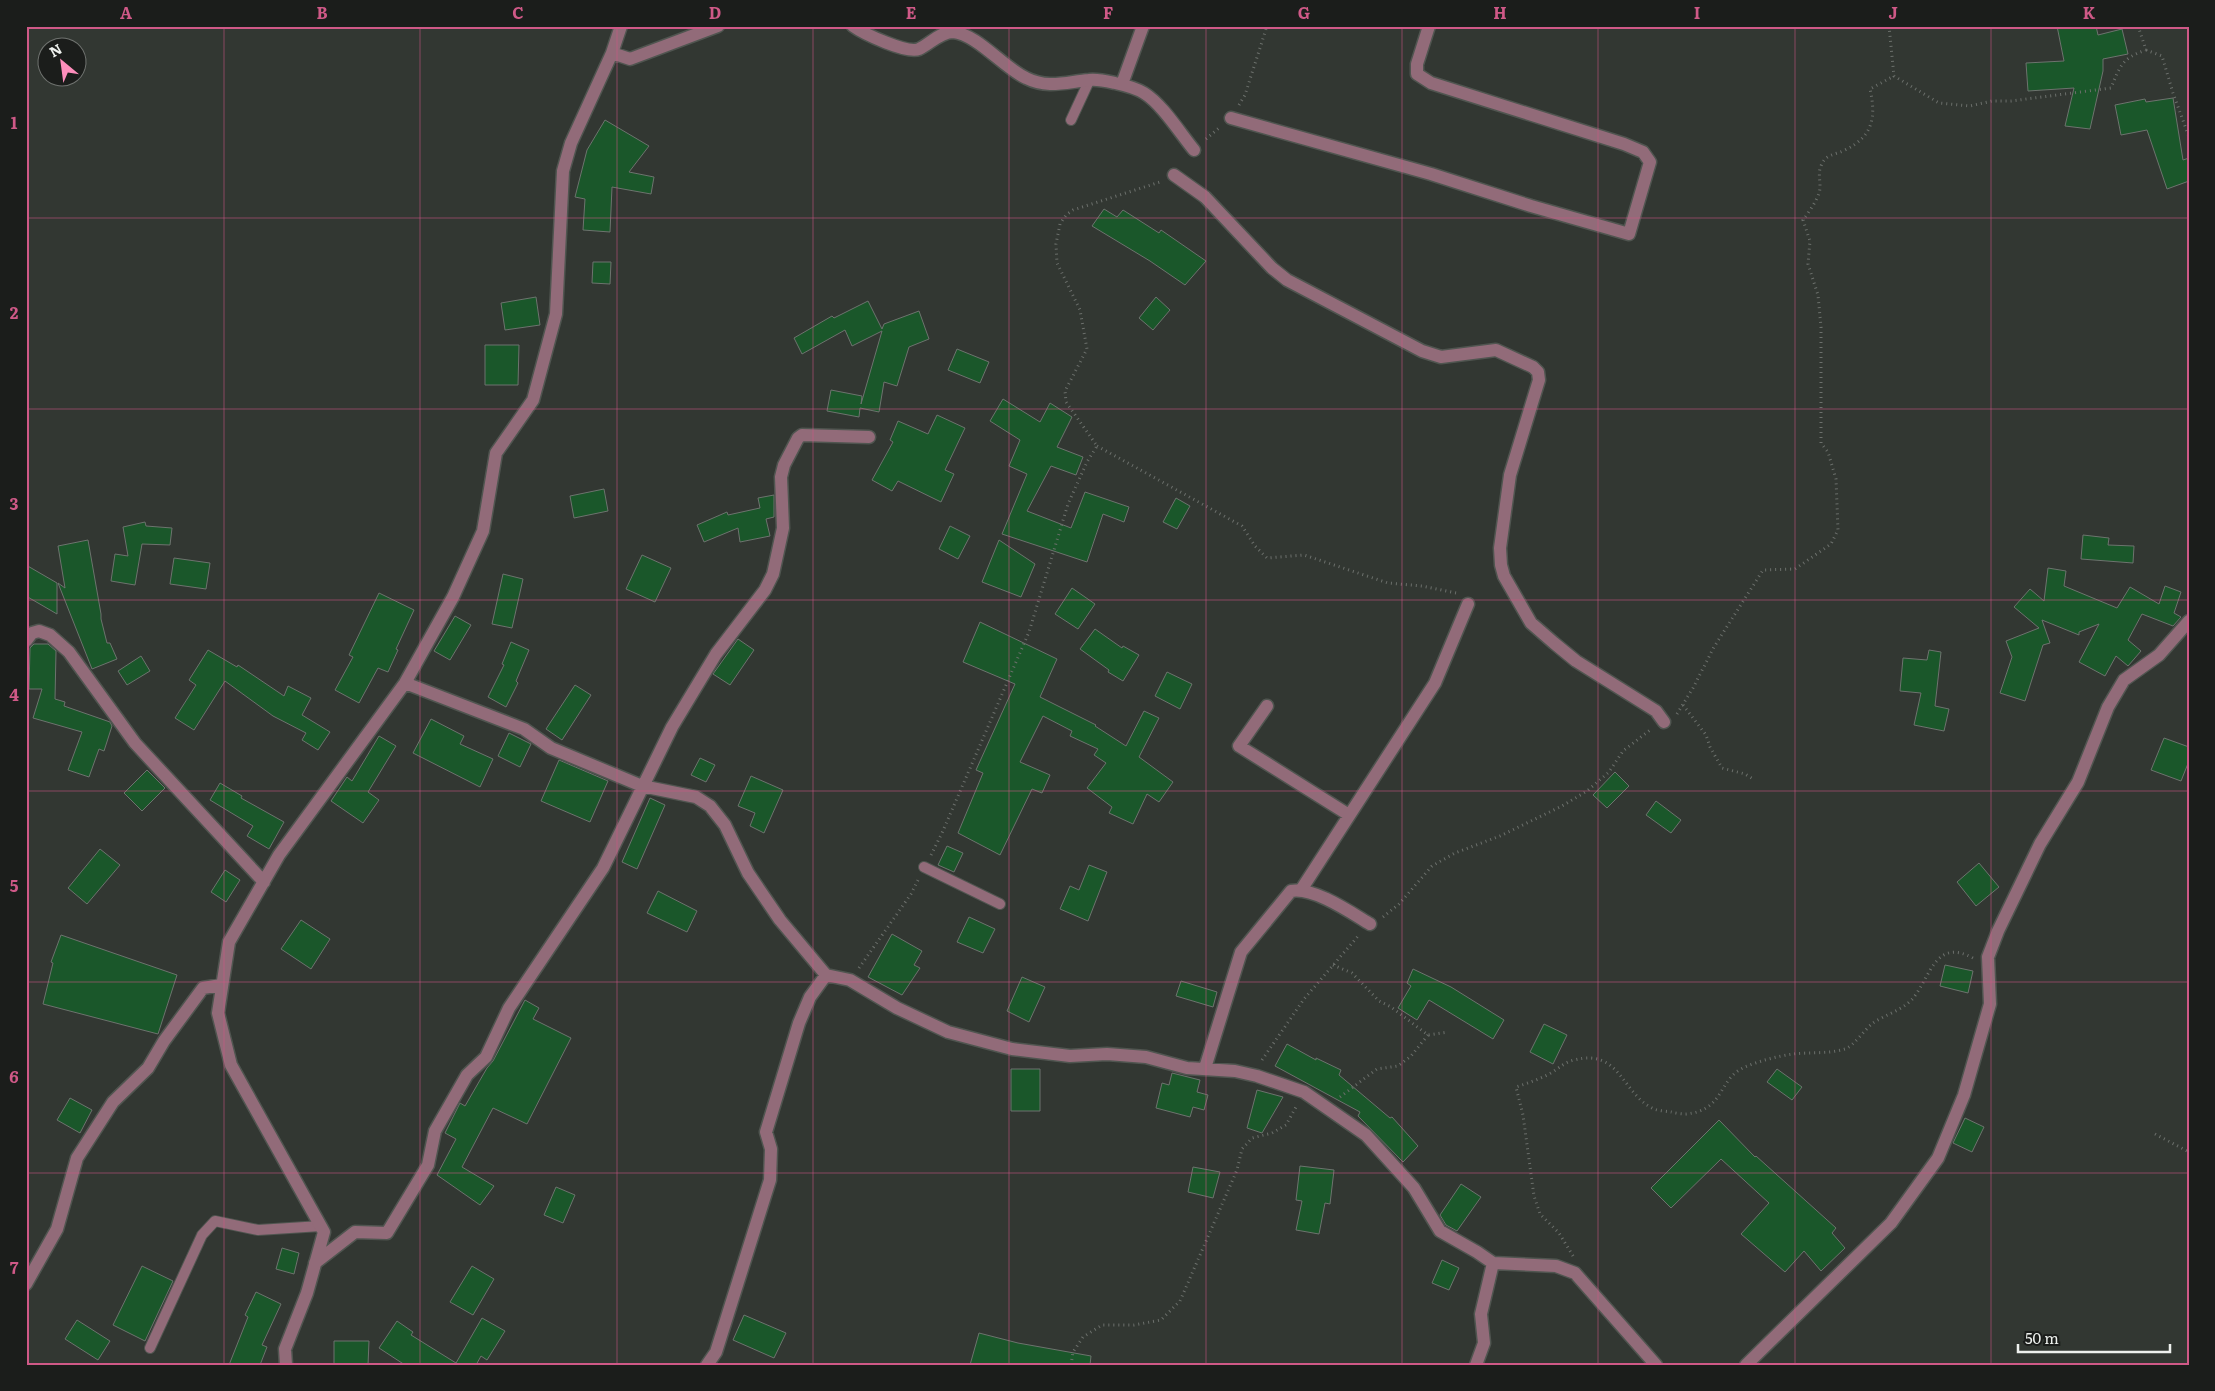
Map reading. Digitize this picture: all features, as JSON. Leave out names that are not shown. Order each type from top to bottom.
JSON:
[{"type":"street","points":[[286,1365],[285,1349],[307,1293],[324,1232],[231,1065],[218,1013],[229,942],[279,856],[405,683],[453,597],[483,531],[496,453],[533,400],[556,314],[563,171],[571,143],[612,53],[621,26]]},
{"type":"street","points":[[612,53],[630,59],[718,26]]},
{"type":"street","points":[[853,26],[907,51],[918,50],[942,34],[953,32],[968,37],[1025,78],[1041,84],[1058,85],[1090,79],[1122,84],[1144,93],[1155,103],[1194,150]]},
{"type":"street","points":[[1122,84],[1143,26]]},
{"type":"street","points":[[1231,118],[1431,174],[1531,206],[1629,234],[1650,162],[1644,152],[1553,120],[1431,83],[1417,74],[1417,64],[1430,26]]},
{"type":"street","points":[[1174,175],[1205,197],[1272,268],[1307,292],[1422,351],[1441,357],[1496,350],[1526,364],[1538,372],[1539,380],[1510,475],[1500,548],[1504,576],[1531,622],[1576,661],[1656,711],[1664,722]]},
{"type":"street","points":[[315,1263],[355,1232],[387,1233],[428,1165],[435,1131],[467,1075],[486,1057],[509,1008],[603,868],[672,727],[716,654],[765,590],[773,574],[783,528],[781,477],[784,465],[798,438],[802,434],[869,437]]},
{"type":"street","points":[[1301,890],[1435,683],[1468,604]]},
{"type":"street","points":[[1746,1365],[1891,1223],[1938,1158],[1964,1095],[1990,1004],[1988,957],[1998,931],[2040,844],[2078,782],[2112,700],[2124,680],[2159,655],[2189,621]]},
{"type":"street","points":[[26,641],[32,633],[39,631],[50,635],[69,652],[135,742],[264,882]]},
{"type":"street","points":[[405,683],[524,729],[551,748],[642,786],[696,797],[710,806],[725,825],[748,873],[770,904],[826,974],[850,980],[897,1008],[948,1032],[1012,1049],[1070,1056],[1107,1054],[1146,1057],[1187,1068],[1235,1070],[1304,1092],[1366,1135],[1414,1188],[1440,1231],[1493,1263],[1556,1266],[1575,1273],[1656,1365]]},
{"type":"street","points":[[1267,706],[1239,746],[1349,815]]},
{"type":"street","points":[[1205,1068],[1240,952],[1291,891],[1301,890],[1329,901],[1370,924]]},
{"type":"street","points":[[707,1365],[716,1352],[770,1180],[771,1149],[766,1132],[796,1032],[810,997],[826,974]]},
{"type":"street","points":[[26,1284],[57,1229],[77,1158],[112,1102],[148,1068],[164,1041],[203,988],[221,985]]},
{"type":"street","points":[[1476,1365],[1484,1343],[1481,1314],[1493,1263]]},
{"type":"lane","points":[[1071,120],[1090,79]]},
{"type":"lane","points":[[924,867],[1000,904]]},
{"type":"lane","points":[[150,1348],[202,1235],[215,1220],[258,1230],[321,1226]]},
{"type":"path","points":[[1194,150],[1231,118],[1245,95],[1267,26]]},
{"type":"path","points":[[1889,26],[1894,76]]},
{"type":"path","points":[[2138,26],[2146,50]]},
{"type":"path","points":[[1894,76],[1939,103],[1970,106],[1992,101],[2011,101],[2111,88],[2121,64],[2136,53],[2146,50],[2162,56],[2173,94],[2189,137]]},
{"type":"path","points":[[1257,1076],[1263,1058],[1304,999],[1370,924],[1400,904],[1432,866],[1455,853],[1500,836],[1562,806],[1587,791],[1609,772],[1623,750],[1678,713],[1714,647],[1764,570],[1795,569],[1831,544],[1838,530],[1836,479],[1828,452],[1821,444],[1821,327],[1818,295],[1808,264],[1810,241],[1803,220],[1820,192],[1820,167],[1828,155],[1845,150],[1860,140],[1871,125],[1874,110],[1870,89],[1894,76]]},
{"type":"path","points":[[1174,175],[1149,187],[1073,210],[1066,215],[1060,224],[1056,244],[1057,263],[1080,310],[1086,349],[1065,391],[1066,402],[1097,446],[1242,526],[1255,546],[1267,558],[1304,554],[1388,583],[1422,586],[1459,594],[1468,604]]},
{"type":"path","points":[[850,980],[911,894],[942,833],[1028,632],[1068,504],[1087,462],[1097,446]]},
{"type":"path","points":[[1683,705],[1706,734],[1710,747],[1722,768],[1746,774],[1753,779]]},
{"type":"path","points":[[1575,1273],[1572,1253],[1559,1233],[1540,1214],[1534,1196],[1523,1114],[1516,1087],[1535,1080],[1574,1060],[1598,1060],[1610,1065],[1621,1074],[1630,1089],[1641,1101],[1654,1109],[1685,1114],[1708,1108],[1717,1100],[1730,1077],[1744,1068],[1791,1054],[1848,1048],[1873,1023],[1895,1013],[1913,998],[1934,961],[1953,952],[1962,953],[1973,959],[1988,957]]},
{"type":"path","points":[[1334,965],[1352,973],[1379,1001],[1391,1006],[1428,1035]]},
{"type":"path","points":[[1326,1107],[1377,1069],[1398,1066],[1411,1056],[1428,1035],[1448,1032]]},
{"type":"path","points":[[1071,1365],[1073,1352],[1083,1337],[1102,1325],[1134,1325],[1161,1320],[1180,1301],[1237,1170],[1242,1149],[1252,1138],[1272,1133],[1286,1125],[1304,1092]]},
{"type":"path","points":[[2155,1134],[2189,1152]]},
{"type":"building","points":[[2057,26],[2096,26],[2098,35],[2122,29],[2128,54],[2103,59],[2103,71],[2090,129],[2065,126],[2074,88],[2028,91],[2026,63],[2064,61]]},
{"type":"building","points":[[2173,98],[2183,160],[2189,158],[2189,181],[2167,189],[2147,130],[2121,135],[2115,105],[2145,99],[2146,102]]},
{"type":"building","points":[[605,120],[649,146],[629,172],[654,177],[651,194],[612,187],[610,232],[583,230],[585,199],[575,197],[587,150]]},
{"type":"building","points":[[1104,209],[1117,217],[1123,210],[1159,233],[1161,230],[1206,261],[1185,285],[1150,261],[1092,226]]},
{"type":"building","points":[[593,262],[611,262],[610,284],[592,283]]},
{"type":"building","points":[[536,297],[540,325],[505,330],[501,303]]},
{"type":"building","points":[[1156,297],[1170,310],[1153,330],[1139,318]]},
{"type":"building","points":[[868,301],[882,329],[884,324],[919,311],[929,339],[909,347],[897,386],[884,382],[879,412],[860,408],[859,417],[827,411],[831,390],[862,396],[861,404],[882,331],[852,346],[845,330],[802,354],[794,338],[832,316],[834,318]]},
{"type":"building","points":[[485,345],[519,345],[518,385],[485,385]]},
{"type":"building","points":[[957,349],[989,362],[980,383],[948,370]]},
{"type":"building","points":[[1003,399],[1040,422],[1050,403],[1072,417],[1057,447],[1083,457],[1076,475],[1051,466],[1027,511],[1071,528],[1085,492],[1129,507],[1124,522],[1103,514],[1087,562],[1002,534],[1027,474],[1009,466],[1020,440],[990,421]]},
{"type":"building","points":[[937,415],[965,428],[945,470],[954,474],[941,502],[898,481],[892,491],[872,480],[893,442],[890,440],[898,421],[928,434]]},
{"type":"building","points":[[604,489],[608,511],[574,518],[570,496]]},
{"type":"building","points":[[774,495],[774,517],[766,519],[770,536],[740,542],[738,528],[704,542],[697,525],[727,512],[728,515],[760,508],[758,498]]},
{"type":"building","points":[[1176,498],[1190,506],[1177,529],[1163,522]]},
{"type":"building","points":[[145,522],[146,526],[172,528],[170,545],[142,544],[135,585],[111,581],[115,554],[128,556],[123,527]]},
{"type":"building","points":[[950,526],[970,536],[958,559],[939,549]]},
{"type":"building","points":[[2083,535],[2109,538],[2108,545],[2134,546],[2133,563],[2081,559]]},
{"type":"building","points":[[88,540],[101,619],[107,643],[110,643],[117,659],[92,669],[58,583],[65,588],[58,546]]},
{"type":"building","points":[[999,540],[1035,564],[1021,597],[982,582]]},
{"type":"building","points":[[642,555],[671,568],[655,602],[626,589]]},
{"type":"building","points":[[174,558],[210,563],[206,589],[170,584]]},
{"type":"building","points":[[26,565],[57,583],[57,614],[26,596]]},
{"type":"building","points":[[2048,568],[2066,571],[2064,586],[2117,608],[2130,587],[2159,604],[2165,586],[2181,592],[2174,613],[2181,617],[2173,626],[2142,614],[2128,640],[2141,651],[2128,666],[2116,656],[2105,676],[2079,662],[2099,624],[2079,632],[2079,635],[2042,620],[2050,643],[2043,645],[2025,701],[2000,693],[2012,657],[2006,641],[2039,628],[2014,607],[2030,589],[2044,601]]},
{"type":"building","points":[[503,574],[523,579],[512,628],[492,624]]},
{"type":"building","points":[[1072,588],[1095,604],[1078,629],[1055,614]]},
{"type":"building","points":[[379,593],[414,610],[396,649],[398,650],[388,672],[378,668],[359,703],[335,690],[353,657],[349,655]]},
{"type":"building","points":[[455,616],[471,625],[450,660],[434,651]]},
{"type":"building","points":[[980,622],[1057,659],[1040,697],[1096,725],[1126,746],[1144,711],[1159,718],[1139,757],[1173,782],[1159,802],[1147,794],[1133,824],[1109,813],[1112,807],[1087,788],[1106,763],[1094,755],[1098,749],[1070,736],[1072,731],[1043,716],[1020,762],[1050,775],[1042,793],[1032,789],[1000,855],[958,833],[983,773],[976,770],[1015,684],[963,662]]},
{"type":"building","points":[[1095,629],[1122,648],[1123,646],[1139,655],[1123,681],[1108,672],[1109,670],[1080,649]]},
{"type":"building","points":[[738,639],[754,650],[730,685],[713,674]]},
{"type":"building","points":[[511,642],[529,650],[516,681],[518,683],[506,707],[488,697],[504,665],[502,664]]},
{"type":"building","points":[[34,644],[48,644],[56,651],[55,699],[65,702],[64,706],[110,722],[112,726],[104,751],[99,749],[89,777],[68,770],[82,732],[33,718],[42,689],[29,689],[30,648]]},
{"type":"building","points":[[208,650],[237,667],[238,665],[284,696],[288,686],[311,698],[302,715],[330,732],[318,750],[302,740],[306,733],[273,716],[225,681],[194,730],[175,718],[196,685],[189,680]]},
{"type":"building","points":[[1929,650],[1941,652],[1935,706],[1949,709],[1944,731],[1914,725],[1921,693],[1900,691],[1903,658],[1927,660]]},
{"type":"building","points":[[141,656],[150,671],[127,685],[118,671]]},
{"type":"building","points":[[1167,672],[1192,684],[1180,709],[1155,696]]},
{"type":"building","points":[[575,685],[591,695],[562,740],[546,729]]},
{"type":"building","points":[[431,719],[464,736],[460,744],[493,759],[480,787],[413,753]]},
{"type":"building","points":[[509,733],[531,744],[520,767],[498,756]]},
{"type":"building","points":[[379,736],[396,746],[368,792],[379,800],[363,823],[331,801],[347,777],[352,781]]},
{"type":"building","points":[[2164,738],[2189,747],[2189,761],[2181,781],[2151,770]]},
{"type":"building","points":[[700,758],[715,765],[706,782],[691,775]]},
{"type":"building","points":[[559,760],[608,781],[590,822],[541,801]]},
{"type":"building","points":[[147,770],[165,788],[142,811],[124,793]]},
{"type":"building","points":[[1615,772],[1629,786],[1607,808],[1593,795]]},
{"type":"building","points":[[751,776],[783,790],[764,833],[750,826],[755,813],[738,806]]},
{"type":"building","points":[[220,783],[242,796],[241,798],[284,822],[269,849],[247,836],[253,826],[210,800]]},
{"type":"building","points":[[650,798],[665,805],[637,869],[622,862]]},
{"type":"building","points":[[1656,801],[1681,820],[1671,833],[1646,815]]},
{"type":"building","points":[[947,846],[963,853],[954,872],[938,865]]},
{"type":"building","points":[[100,849],[120,865],[87,904],[68,888]]},
{"type":"building","points":[[1979,863],[1999,887],[1976,906],[1957,882]]},
{"type":"building","points":[[1089,865],[1107,872],[1088,921],[1060,909],[1070,886],[1079,890]]},
{"type":"building","points":[[225,870],[240,880],[226,902],[211,892]]},
{"type":"building","points":[[658,891],[697,911],[687,932],[647,913]]},
{"type":"building","points":[[969,917],[995,929],[983,953],[957,942]]},
{"type":"building","points":[[301,920],[330,939],[311,969],[281,949]]},
{"type":"building","points":[[892,934],[922,951],[914,965],[920,968],[902,995],[868,977]]},
{"type":"building","points":[[61,935],[177,975],[158,1034],[43,1004],[53,963],[51,962]]},
{"type":"building","points":[[1945,965],[1973,971],[1968,993],[1940,986]]},
{"type":"building","points":[[1413,969],[1451,987],[1504,1020],[1493,1039],[1429,1000],[1417,1020],[1398,1008],[1411,986],[1407,983]]},
{"type":"building","points":[[1022,977],[1045,987],[1029,1022],[1007,1011]]},
{"type":"building","points":[[1181,981],[1217,992],[1213,1007],[1176,996]]},
{"type":"building","points":[[525,1000],[539,1008],[533,1019],[571,1038],[527,1124],[493,1108],[462,1167],[494,1186],[480,1205],[437,1175],[456,1139],[445,1133],[460,1103],[465,1106],[493,1061]]},
{"type":"building","points":[[1544,1024],[1567,1035],[1553,1064],[1530,1052]]},
{"type":"building","points":[[1287,1044],[1316,1060],[1316,1058],[1341,1070],[1339,1075],[1390,1118],[1392,1117],[1418,1146],[1403,1162],[1358,1116],[1360,1112],[1275,1066]]},
{"type":"building","points":[[1011,1069],[1040,1069],[1040,1111],[1011,1111]]},
{"type":"building","points":[[1777,1069],[1802,1087],[1792,1100],[1767,1082]]},
{"type":"building","points":[[1172,1073],[1200,1080],[1197,1092],[1208,1095],[1204,1110],[1193,1107],[1190,1117],[1156,1108],[1162,1083],[1169,1085]]},
{"type":"building","points":[[1257,1090],[1283,1097],[1262,1133],[1247,1128]]},
{"type":"building","points":[[70,1098],[92,1110],[80,1133],[57,1120]]},
{"type":"building","points":[[1965,1118],[1984,1127],[1972,1152],[1953,1143]]},
{"type":"building","points":[[1719,1120],[1755,1157],[1836,1228],[1832,1233],[1845,1248],[1821,1271],[1804,1251],[1785,1272],[1741,1234],[1769,1203],[1721,1159],[1671,1208],[1651,1188]]},
{"type":"building","points":[[1300,1166],[1334,1170],[1330,1204],[1325,1203],[1319,1234],[1296,1230],[1302,1201],[1296,1200]]},
{"type":"building","points":[[1193,1167],[1220,1172],[1213,1198],[1188,1192]]},
{"type":"building","points":[[1461,1184],[1481,1197],[1457,1231],[1446,1225],[1440,1215]]},
{"type":"building","points":[[556,1187],[575,1195],[563,1223],[544,1215]]},
{"type":"building","points":[[282,1248],[299,1253],[294,1274],[276,1269]]},
{"type":"building","points":[[1442,1260],[1459,1268],[1449,1290],[1432,1283]]},
{"type":"building","points":[[142,1266],[173,1281],[145,1341],[113,1325]]},
{"type":"building","points":[[472,1266],[494,1279],[473,1315],[450,1302]]},
{"type":"building","points":[[256,1292],[281,1304],[262,1345],[267,1347],[260,1365],[229,1365],[248,1317],[245,1315]]},
{"type":"building","points":[[744,1315],[786,1333],[774,1358],[733,1340]]},
{"type":"building","points":[[482,1318],[505,1331],[487,1360],[481,1356],[476,1365],[405,1365],[379,1348],[397,1321],[413,1332],[411,1335],[456,1363]]},
{"type":"building","points":[[77,1320],[110,1341],[98,1360],[65,1339]]},
{"type":"building","points":[[979,1333],[1018,1343],[1091,1356],[1090,1365],[970,1365]]},
{"type":"building","points":[[334,1341],[369,1341],[368,1365],[334,1365]]}]
